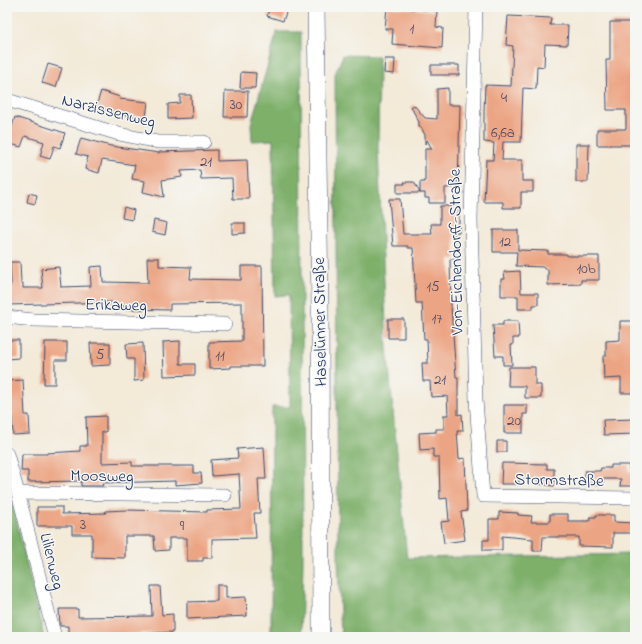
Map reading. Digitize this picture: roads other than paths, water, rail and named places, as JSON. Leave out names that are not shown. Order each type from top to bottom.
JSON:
[{"type":"street","name":"Haselünner Straße","points":[[316,7],[320,316],[321,637]]},
{"type":"street","name":"Von-Eichendorff-Straße","points":[[476,7],[471,220],[476,400],[482,496]]},
{"type":"street","name":"Narzissenweg","points":[[7,100],[119,134],[158,142],[204,142]]},
{"type":"street","name":"Erikaweg","points":[[7,317],[33,320],[225,324]]},
{"type":"street","points":[[7,454],[18,493]]},
{"type":"street","name":"Moosweg","points":[[18,493],[225,495]]},
{"type":"street","name":"Lilienweg","points":[[18,493],[38,577],[55,637]]},
{"type":"street","name":"Stormstraße","points":[[482,496],[635,498]]}]
